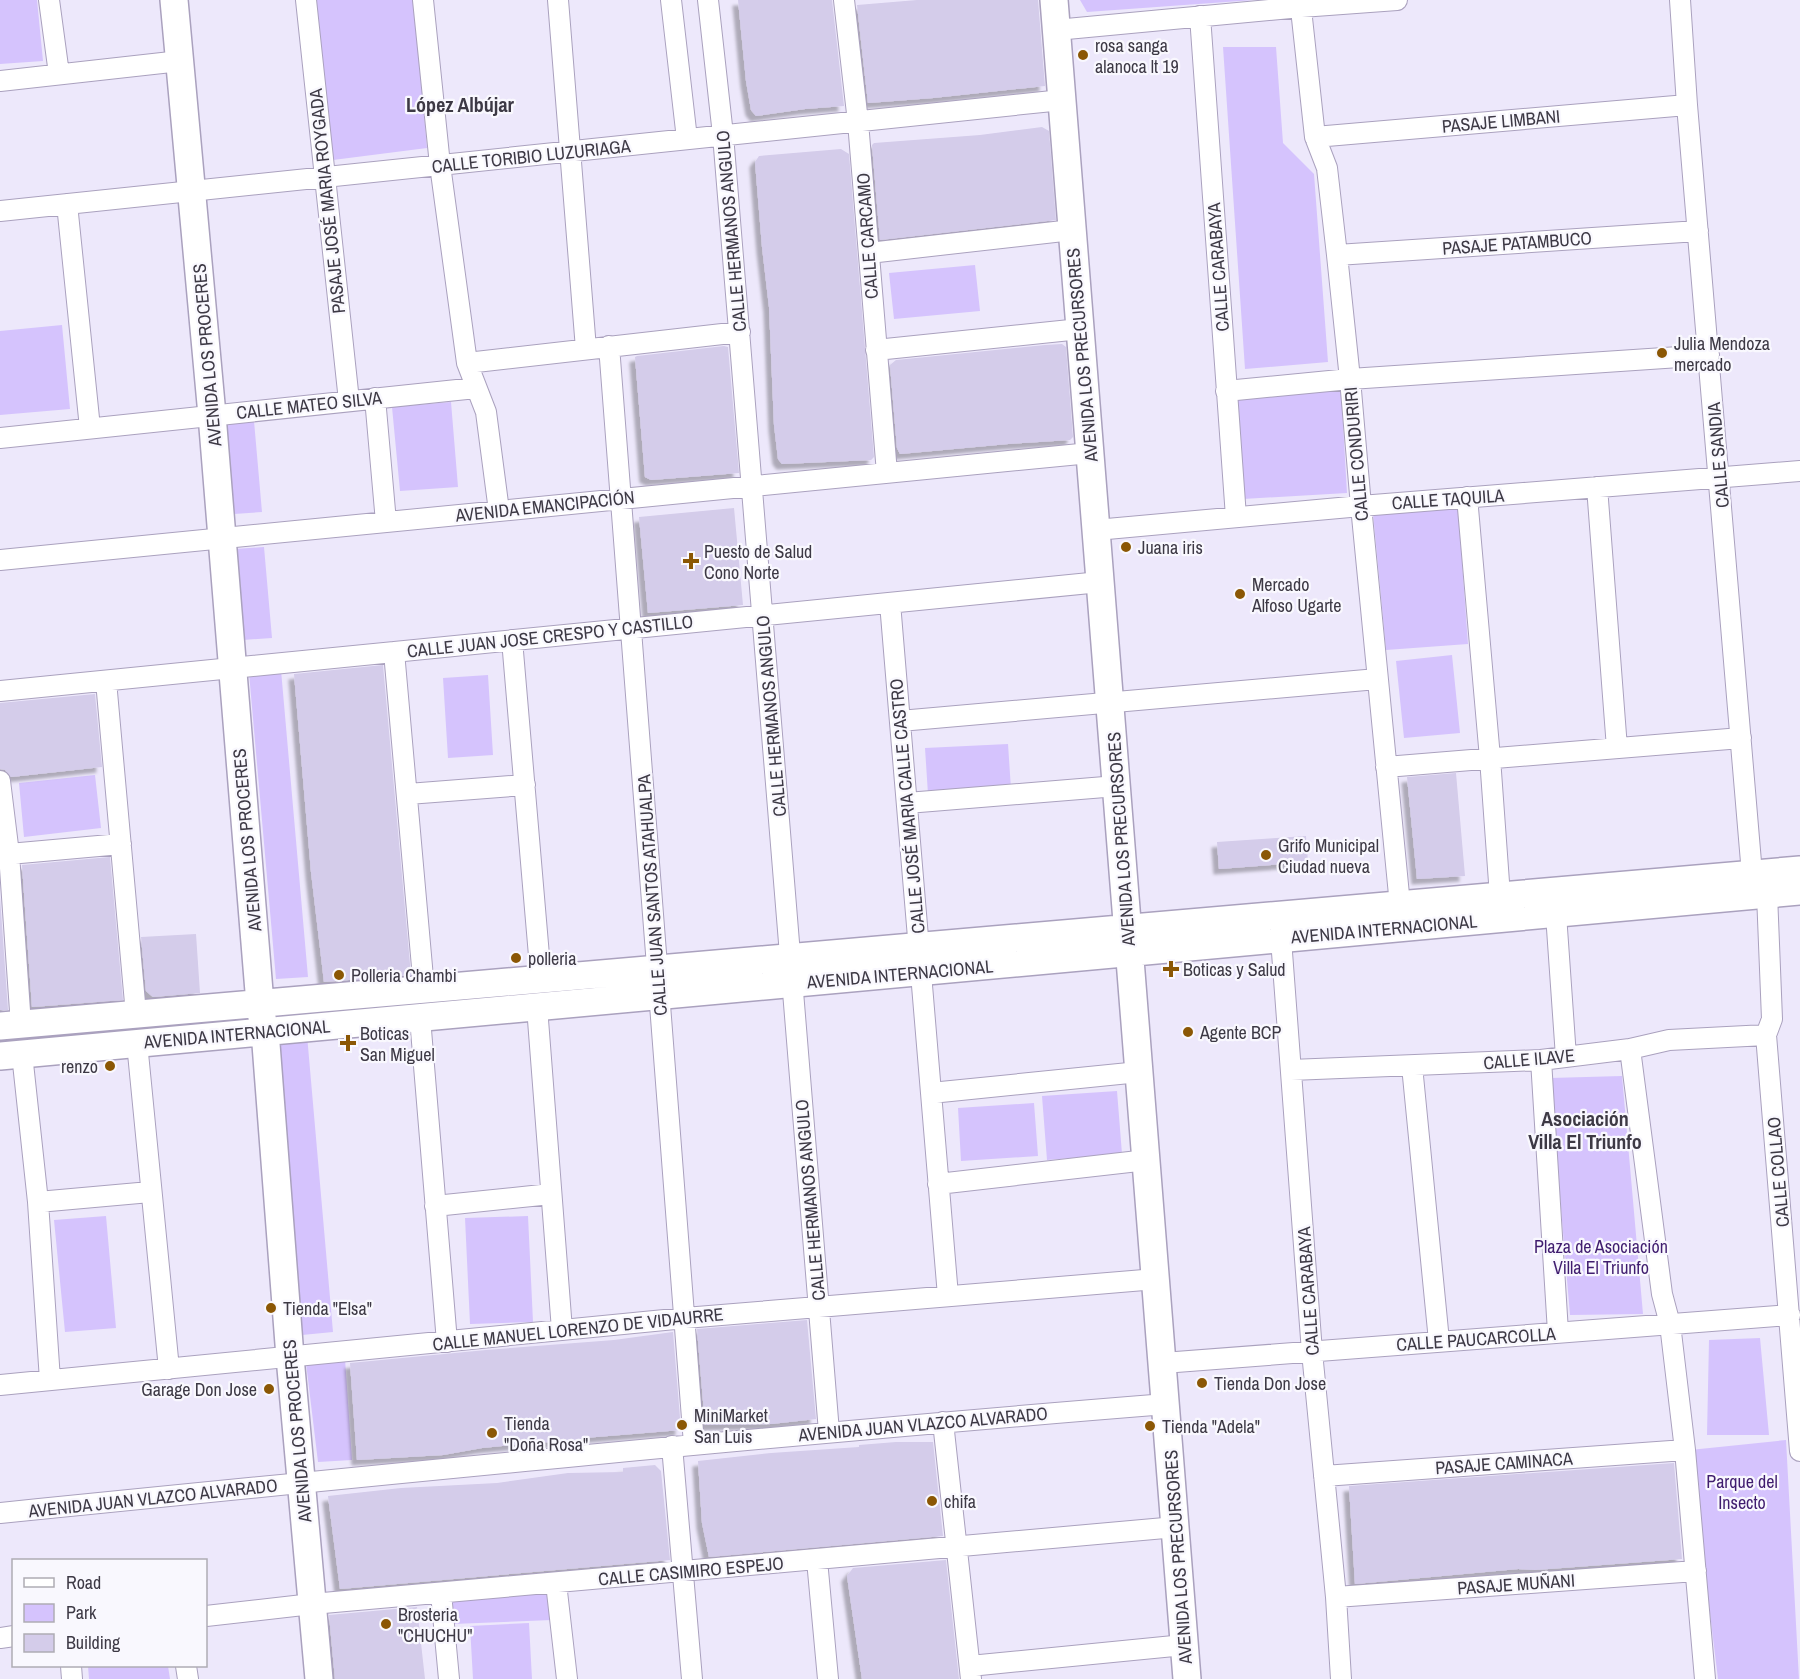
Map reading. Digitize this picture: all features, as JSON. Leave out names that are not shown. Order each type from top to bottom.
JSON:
[{"type":"street","points":[[49,0],[59,74]]},
{"type":"street","name":"AVENIDA LOS PROCERES","points":[[174,0],[223,538],[260,1004],[265,1032],[290,1357],[319,1679]]},
{"type":"street","name":"PASAJE JOSÉ MARIA ROYGADA","points":[[306,0],[349,401]]},
{"type":"street","points":[[423,0],[440,165],[467,363],[486,412],[499,511]]},
{"type":"street","points":[[558,0],[586,349]]},
{"type":"street","name":"CALLE HERMANOS ANGULO","points":[[671,0],[687,140]]},
{"type":"street","name":"CALLE HERMANOS ANGULO","points":[[708,0],[723,135],[740,332],[829,1432]]},
{"type":"street","name":"CALLE CARCAMO","points":[[844,0],[858,122],[886,473]]},
{"type":"street","name":"AVENIDA LOS PRECURSORES","points":[[1054,0],[1187,1679]]},
{"type":"street","points":[[1056,30],[1200,16],[1300,3],[1397,0]]},
{"type":"street","name":"CALLE SANDIA","points":[[1680,0],[1741,738],[1760,884]]},
{"type":"street","name":"CALLE CONDURIRI","points":[[1300,3],[1315,137],[1327,168],[1337,255],[1400,905]]},
{"type":"street","name":"CALLE CARABAYA","points":[[1200,16],[1236,517]]},
{"type":"street","points":[[0,81],[180,61]]},
{"type":"street","name":"CALLE TORIBIO LUZURIAGA","points":[[0,211],[1062,100]]},
{"type":"street","name":"PASAJE LIMBANI","points":[[1315,137],[1687,105]]},
{"type":"street","points":[[67,204],[90,428]]},
{"type":"street","points":[[869,252],[1072,231]]},
{"type":"street","name":"PASAJE PATAMBUCO","points":[[1337,255],[1698,231]]},
{"type":"street","points":[[876,350],[1080,329]]},
{"type":"street","points":[[467,363],[740,332]]},
{"type":"street","name":"CALLE JUAN SANTOS ATAHUALPA","points":[[609,346],[694,1444]]},
{"type":"street","points":[[1226,391],[1350,379],[1709,355]]},
{"type":"street","name":"CALLE MATEO SILVA","points":[[0,438],[476,388]]},
{"type":"street","points":[[375,398],[386,522]]},
{"type":"street","name":"AVENIDA EMANCIPACIÓN","points":[[0,560],[1090,453]]},
{"type":"street","name":"CALLE TAQUILA","points":[[1096,530],[1467,497],[1800,471]]},
{"type":"street","points":[[1597,487],[1617,748]]},
{"type":"street","points":[[1467,497],[1500,896]]},
{"type":"street","name":"CALLE JUAN JOSE CRESPO Y CASTILLO","points":[[0,691],[1100,582]]},
{"type":"street","name":"CALLE JOSÉ MARIA CALLE CASTRO","points":[[890,603],[948,1296]]},
{"type":"street","points":[[512,640],[541,979]]},
{"type":"street","points":[[394,652],[424,990]]},
{"type":"street","points":[[900,721],[1377,679]]},
{"type":"street","points":[[106,681],[136,1014]]},
{"type":"street","points":[[1386,767],[1741,738]]},
{"type":"street","points":[[0,781],[9,854],[10,1025]]},
{"type":"street","points":[[408,794],[525,785]]},
{"type":"street","points":[[907,803],[1117,786]]},
{"type":"street","points":[[9,854],[121,844]]},
{"type":"street","name":"AVENIDA INTERNACIONAL","points":[[1129,941],[1281,939],[1555,902],[1760,884],[1800,870]]},
{"type":"street","name":"AVENIDA INTERNACIONAL","points":[[1760,884],[1800,891]]},
{"type":"street","name":"CALLE COLLAO","points":[[1760,884],[1772,1019],[1766,1035],[1800,1451]]},
{"type":"street","name":"AVENIDA INTERNACIONAL","points":[[11,1055],[660,996],[791,971],[1129,941],[1400,905],[1500,896],[1555,902]]},
{"type":"street","points":[[1555,902],[1566,1057]]},
{"type":"street","name":"CALLE CARABAYA","points":[[1281,939],[1312,1352],[1341,1679]]},
{"type":"street","name":"AVENIDA INTERNACIONAL","points":[[10,1025],[658,969],[791,971]]},
{"type":"street","points":[[537,1007],[562,1330]]},
{"type":"street","points":[[420,1018],[447,1342]]},
{"type":"street","name":"CALLE ILAVE","points":[[1291,1070],[1541,1060],[1630,1048],[1669,1040],[1766,1035]]},
{"type":"street","points":[[137,1044],[169,1369]]},
{"type":"street","points":[[1630,1048],[1662,1294],[1670,1324],[1685,1450],[1705,1679]]},
{"type":"street","points":[[11,1055],[38,1202],[50,1380]]},
{"type":"street","points":[[1541,1060],[1558,1332]]},
{"type":"street","points":[[1412,1066],[1439,1341]]},
{"type":"street","points":[[931,1093],[1140,1072]]},
{"type":"street","points":[[938,1184],[1147,1160]]},
{"type":"street","points":[[38,1202],[150,1192]]},
{"type":"street","points":[[435,1206],[551,1194]]},
{"type":"street","name":"CALLE MANUEL LORENZO DE VIDAURRE","points":[[0,1385],[685,1318],[1156,1280]]},
{"type":"street","name":"CALLE PAUCARCOLLA","points":[[1163,1363],[1790,1315]]},
{"type":"street","name":"AVENIDA JUAN VLAZCO ALVARADO","points":[[0,1513],[672,1446],[1166,1404]]},
{"type":"street","points":[[943,1422],[971,1672],[1184,1645]]},
{"type":"street","points":[[672,1446],[692,1679]]},
{"type":"street","name":"PASAJE CAMINACA","points":[[1324,1476],[1685,1450]]},
{"type":"street","name":"CALLE CASIMIRO ESPEJO","points":[[207,1616],[312,1604],[1176,1527]]},
{"type":"street","points":[[818,1560],[828,1679]]},
{"type":"street","name":"PASAJE MUÑANI","points":[[1335,1598],[1696,1571]]},
{"type":"street","points":[[556,1583],[567,1679]]},
{"type":"street","points":[[441,1593],[449,1679]]},
{"type":"green space","points":[[0,0],[37,0],[43,61],[0,64]]},
{"type":"green space","points":[[315,0],[414,0],[427,148],[333,160]]},
{"type":"green space","points":[[1080,0],[1254,0],[1087,12]]},
{"type":"green space","points":[[1223,47],[1276,47],[1283,143],[1314,174],[1328,362],[1245,369]]},
{"type":"green space","points":[[975,265],[980,311],[894,319],[889,273]]},
{"type":"green space","points":[[62,325],[70,409],[0,415],[0,331]]},
{"type":"green space","points":[[1341,389],[1347,493],[1243,499],[1235,396]]},
{"type":"green space","points":[[451,402],[458,487],[400,491],[392,407]]},
{"type":"green space","points":[[254,421],[262,512],[234,514],[226,423]]},
{"type":"green space","points":[[1458,506],[1468,644],[1386,650],[1373,513]]},
{"type":"green space","points":[[264,547],[272,638],[243,640],[235,549]]},
{"type":"green space","points":[[1452,655],[1460,733],[1404,738],[1396,661]]},
{"type":"green space","points":[[281,670],[308,977],[276,979],[249,673]]},
{"type":"green space","points":[[488,675],[493,755],[448,758],[443,678]]},
{"type":"green space","points":[[1008,744],[1011,789],[928,794],[925,748]]},
{"type":"green space","points":[[95,775],[101,828],[24,837],[19,783]]},
{"type":"green space","points":[[307,1035],[333,1332],[302,1335],[276,1037]]},
{"type":"green space","name":"Plaza de Asociación Villa El Triunfo","points":[[1622,1076],[1643,1314],[1570,1315],[1550,1078]]},
{"type":"green space","points":[[1117,1091],[1122,1154],[1047,1160],[1042,1096]]},
{"type":"green space","points":[[1034,1103],[1038,1156],[961,1161],[958,1108]]},
{"type":"green space","points":[[106,1216],[116,1328],[65,1332],[54,1220]]},
{"type":"green space","points":[[528,1216],[533,1322],[470,1324],[465,1218]]},
{"type":"green space","points":[[1760,1338],[1769,1435],[1707,1435],[1709,1340]]},
{"type":"green space","points":[[345,1359],[352,1460],[318,1462],[306,1363]]},
{"type":"green space","name":"Parque del Insecto","points":[[1786,1440],[1799,1679],[1718,1679],[1690,1450]]},
{"type":"green space","points":[[550,1590],[552,1620],[453,1624],[452,1598]]},
{"type":"green space","points":[[529,1623],[532,1679],[473,1679],[470,1626]]},
{"type":"green space","points":[[88,1667],[168,1667],[170,1679],[89,1679]]},
{"type":"building","points":[[738,0],[832,0],[844,106],[756,116],[751,110],[746,81]]},
{"type":"building","points":[[917,0],[1038,0],[1045,86],[868,103],[857,5]]},
{"type":"building","points":[[1042,127],[1049,131],[1056,220],[880,240],[872,145],[874,143],[980,135]]},
{"type":"building","points":[[841,149],[849,154],[874,457],[871,460],[782,464],[778,459],[774,425],[769,307],[755,162],[759,156]]},
{"type":"building","points":[[1062,344],[1066,347],[1073,437],[1070,440],[900,454],[897,448],[890,365],[896,360]]},
{"type":"building","points":[[728,347],[739,473],[651,480],[645,477],[635,357]]},
{"type":"building","name":"Puesto de Salud Cono Norte","points":[[734,508],[743,605],[648,613],[639,517]]},
{"type":"building","points":[[383,665],[411,975],[324,982],[311,872],[294,674]]},
{"type":"building","points":[[95,694],[102,767],[11,777],[5,770],[0,769],[0,703]]},
{"type":"building","points":[[1456,773],[1465,876],[1417,879],[1407,777]]},
{"type":"building","points":[[1306,836],[1308,862],[1219,869],[1217,842]]},
{"type":"building","points":[[110,857],[123,1000],[32,1007],[22,865]]},
{"type":"building","points":[[0,897],[8,1010],[0,1010]]},
{"type":"building","points":[[196,934],[200,993],[153,997],[146,991],[141,937]]},
{"type":"building","points":[[807,1320],[816,1419],[771,1424],[705,1425],[697,1329]]},
{"type":"building","points":[[673,1332],[681,1430],[584,1438],[564,1443],[543,1442],[482,1448],[443,1455],[357,1460],[350,1363],[614,1340]]},
{"type":"building","points":[[896,1442],[933,1442],[943,1536],[709,1557],[702,1523],[698,1461]]},
{"type":"building","points":[[1674,1463],[1682,1559],[1535,1570],[1518,1569],[1355,1584],[1349,1486]]},
{"type":"building","points":[[655,1465],[661,1471],[670,1560],[340,1589],[328,1496],[401,1488],[497,1483],[568,1473],[623,1472],[623,1468]]},
{"type":"building","points":[[946,1560],[959,1679],[862,1679],[847,1576],[853,1568]]},
{"type":"building","points":[[417,1607],[425,1679],[335,1679],[329,1615]]},
{"type":"place","name":"rosa sanga alanoca lt 19","points":[[1083,55]]},
{"type":"place","name":"Julia Mendoza mercado","points":[[1662,353]]},
{"type":"place","name":"Juana iris","points":[[1126,547]]},
{"type":"place","name":"Puesto de Salud Cono Norte","points":[[691,561]]},
{"type":"place","name":"Mercado Alfoso Ugarte","points":[[1240,594]]},
{"type":"place","name":"Grifo Municipal Ciudad nueva","points":[[1266,855]]},
{"type":"place","name":"polleria","points":[[516,958]]},
{"type":"place","name":"Boticas y Salud","points":[[1171,969]]},
{"type":"place","name":"Polleria Chambi","points":[[339,975]]},
{"type":"place","name":"Agente BCP","points":[[1188,1032]]},
{"type":"place","name":"Boticas San Miguel","points":[[348,1043]]},
{"type":"place","name":"renzo","points":[[110,1066]]},
{"type":"place","name":"Tienda \"Elsa\"","points":[[271,1308]]},
{"type":"place","name":"Tienda Don Jose","points":[[1202,1383]]},
{"type":"place","name":"Garage Don Jose","points":[[269,1389]]},
{"type":"place","name":"MiniMarket San Luis","points":[[682,1425]]},
{"type":"place","name":"Tienda \"Adela\"","points":[[1150,1426]]},
{"type":"place","name":"Tienda \"Doña Rosa\"","points":[[492,1433]]},
{"type":"place","name":"chifa","points":[[932,1501]]},
{"type":"place","name":"Brosteria \"CHUCHU\"","points":[[386,1624]]},
{"type":"district","name":"López Albújar","points":[[460,104]]},
{"type":"district","name":"Asociación Villa El Triunfo","points":[[1585,1130]]}]
